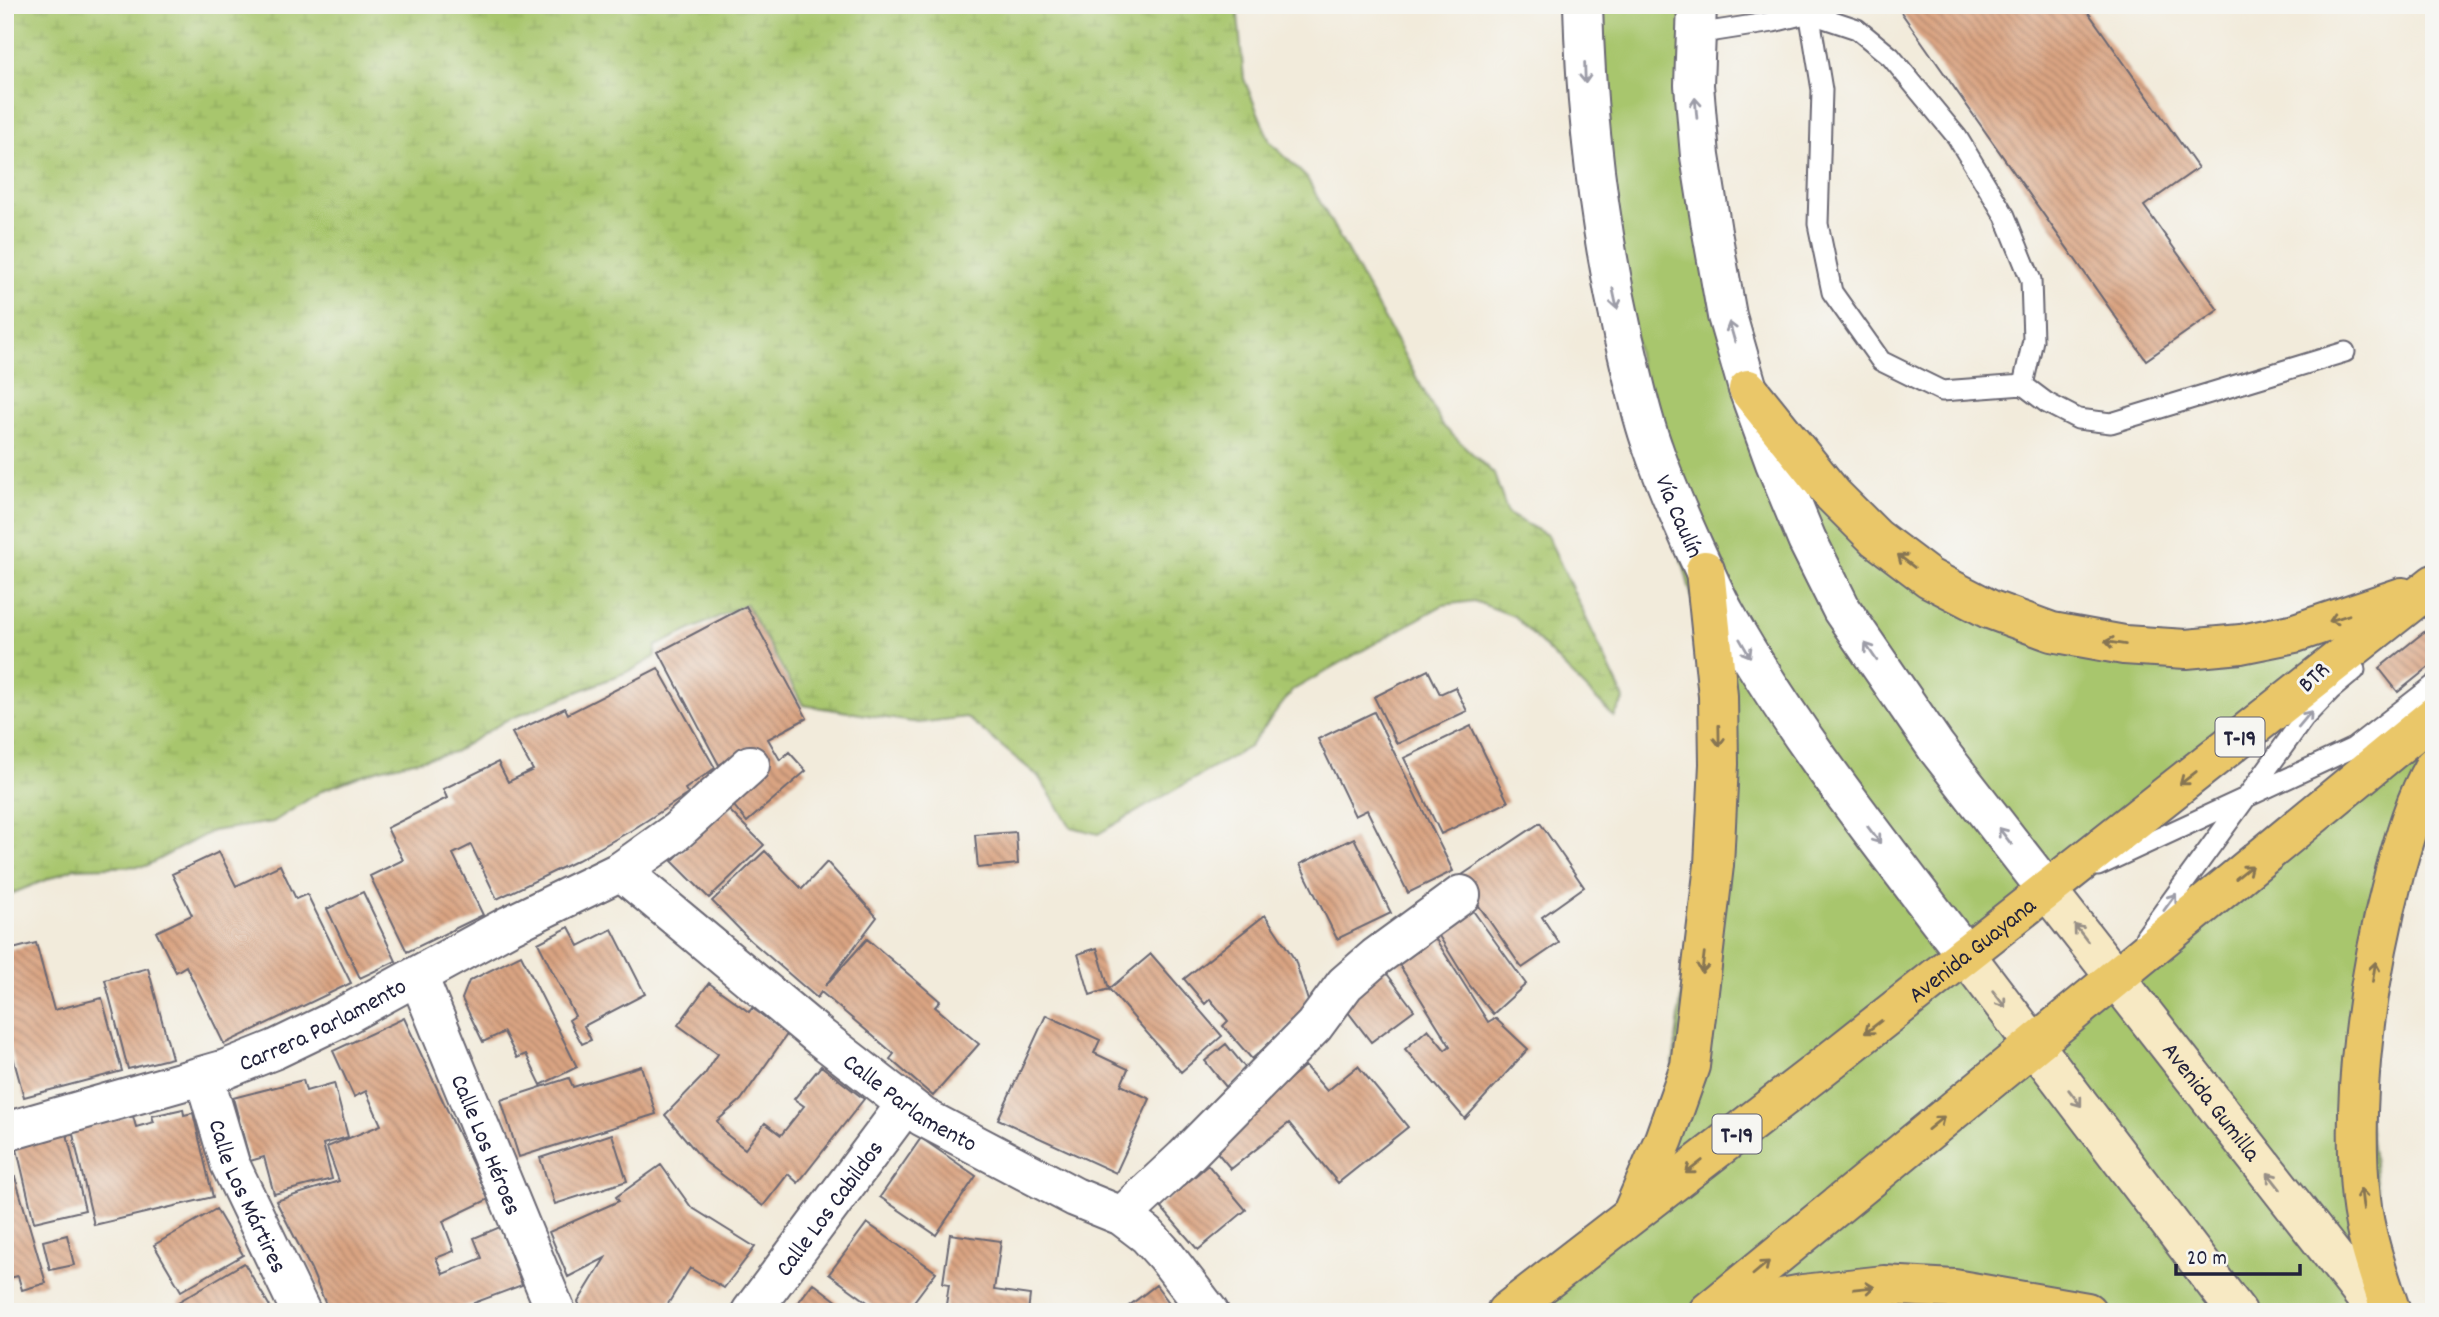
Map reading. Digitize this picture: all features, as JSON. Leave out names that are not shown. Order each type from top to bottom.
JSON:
[{"type":"highway","points":[[1748,389],[1833,495],[1876,538],[1928,578],[1989,608],[2052,632],[2124,645],[2186,649],[2241,644],[2295,633],[2431,593]]},
{"type":"highway","points":[[1630,1217],[1664,1139],[1690,1066],[1714,865],[1719,764],[1718,707],[1704,570]]},
{"type":"highway","name":"Avenida Guayana","points":[[1506,1312],[2431,593]]},
{"type":"highway","points":[[1709,1312],[2434,716]]},
{"type":"highway","points":[[2391,1312],[2376,1267],[2361,1202],[2357,1138],[2362,1061],[2387,902],[2406,831],[2426,779],[2434,766]]},
{"type":"highway","points":[[1725,1312],[1754,1303],[1803,1294],[1884,1285],[1954,1289],[2087,1312]]},
{"type":"main road","name":"Avenida Gumilla","points":[[2046,890],[2378,1312]]},
{"type":"main road","points":[[1965,954],[2237,1312]]},
{"type":"street","name":"Vía Caulín","points":[[1583,5],[1585,84],[1599,215],[1614,295],[1652,446],[1704,570],[1742,643],[1801,735],[1965,954]]},
{"type":"street","points":[[1696,20],[1694,85],[1700,156],[1727,316],[1748,389],[1775,463],[1802,529],[1842,611],[1936,747],[2046,890]]},
{"type":"street","name":"Carrera Parlamento","points":[[5,1132],[204,1076],[276,1049],[336,1020],[510,925],[621,870],[677,831],[750,765]]},
{"type":"street","name":"Calle Parlamento","points":[[621,870],[820,1037],[923,1117],[1075,1197],[1122,1216],[1166,1255],[1209,1312]]},
{"type":"street","points":[[1122,1216],[1184,1158],[1314,1026],[1345,984],[1376,957],[1461,895]]},
{"type":"street","name":"Calle Los Héroes","points":[[418,976],[556,1312]]},
{"type":"street","name":"Calle Los Mártires","points":[[204,1076],[230,1164],[301,1312]]},
{"type":"street","name":"Calle Los Cabildos","points":[[751,1312],[906,1104]]},
{"type":"lane","points":[[1696,20],[1773,22],[1808,9],[1857,29],[1891,57],[1958,137],[2005,216],[2031,281],[2033,340],[2023,385]]},
{"type":"lane","points":[[1808,9],[1822,90],[1818,224],[1832,292],[1881,361],[1942,391],[2023,385],[2047,403],[2078,419],[2112,423],[2345,352]]},
{"type":"lane","name":"BTR","points":[[2115,977],[2304,718],[2431,593]]},
{"type":"lane","name":"BTR","points":[[2046,890],[2353,748],[2434,685]]},
{"type":"green space","points":[[5,5],[1237,5],[1244,79],[1270,142],[1307,178],[1443,426],[1494,474],[1508,514],[1547,535],[1624,699],[1614,717],[1514,616],[1474,601],[1443,605],[1293,690],[1249,747],[1098,834],[1071,827],[1038,776],[966,717],[919,723],[803,705],[746,604],[656,646],[655,657],[634,669],[505,721],[454,752],[379,769],[323,790],[273,822],[212,831],[146,866],[75,868],[5,894]]},
{"type":"green space","points":[[1583,5],[1691,5],[1727,316],[1797,453],[1989,609],[2186,649],[2427,589],[1965,954],[2033,1043],[2434,716],[2434,766],[2362,1061],[2391,1312],[2087,1312],[1954,1289],[1725,1312],[1506,1312],[1630,1217],[1664,1139],[1718,696],[1652,446]]},
{"type":"building","points":[[1896,5],[2083,5],[2198,168],[2144,206],[2218,310],[2146,360]]},
{"type":"building","points":[[746,606],[807,718],[768,739],[780,760],[789,752],[806,771],[747,822],[731,802],[752,747],[719,765],[659,652]]},
{"type":"building","points":[[2434,624],[2434,663],[2398,692],[2379,668]]},
{"type":"building","points":[[658,668],[715,768],[685,789],[688,794],[632,830],[578,860],[497,899],[471,845],[453,854],[483,915],[407,952],[370,876],[403,860],[387,828],[447,798],[443,789],[498,762],[508,782],[533,770],[512,733],[565,708],[568,714]]},
{"type":"building","points":[[1428,670],[1440,694],[1455,687],[1467,711],[1397,744],[1374,697]]},
{"type":"building","points":[[1374,712],[1453,871],[1408,893],[1367,810],[1355,816],[1318,739]]},
{"type":"building","points":[[1471,726],[1508,802],[1441,834],[1404,758]]},
{"type":"building","points":[[727,808],[764,845],[709,898],[672,861]]},
{"type":"building","points":[[1540,823],[1584,887],[1542,917],[1559,943],[1522,968],[1459,877]]},
{"type":"building","points":[[1016,832],[1018,864],[978,868],[975,835]]},
{"type":"building","points":[[1354,838],[1391,913],[1337,939],[1300,864]]},
{"type":"building","points":[[765,851],[802,889],[827,862],[877,917],[825,986],[867,939],[940,1001],[935,1007],[979,1044],[933,1096],[890,1059],[894,1054],[821,992],[817,998],[750,940],[712,901]]},
{"type":"building","points":[[219,852],[236,886],[280,865],[296,899],[307,894],[351,983],[224,1044],[186,966],[176,972],[156,932],[192,915],[172,874]]},
{"type":"building","points":[[363,892],[396,961],[360,978],[327,909]]},
{"type":"building","points":[[1471,908],[1526,984],[1493,1014],[1470,986],[1436,931]]},
{"type":"building","points":[[1265,915],[1295,960],[1310,1007],[1252,1059],[1223,1026],[1228,1021],[1210,999],[1205,1004],[1184,979]]},
{"type":"building","points":[[569,927],[579,946],[612,929],[645,994],[584,1026],[591,1040],[582,1044],[569,1020],[575,1016],[538,943]]},
{"type":"building","points":[[1435,938],[1488,1022],[1495,1018],[1528,1049],[1465,1119],[1405,1049],[1428,1029],[1445,1050],[1450,1046],[1397,961]]},
{"type":"building","points":[[36,943],[54,1010],[102,998],[122,1071],[24,1097],[5,1028],[5,951]]},
{"type":"building","points":[[1097,948],[1109,989],[1090,995],[1078,954]]},
{"type":"building","points":[[1151,954],[1222,1036],[1181,1072],[1109,989]]},
{"type":"building","points":[[521,955],[577,1067],[541,1085],[526,1054],[517,1058],[504,1032],[483,1042],[462,999],[469,981]]},
{"type":"building","points":[[1382,967],[1414,1010],[1371,1042],[1338,999]]},
{"type":"building","points":[[148,968],[172,1058],[128,1069],[105,980]]},
{"type":"building","points":[[709,983],[749,1012],[752,1008],[788,1033],[741,1100],[717,1121],[726,1134],[745,1149],[765,1123],[781,1135],[804,1106],[794,1099],[821,1066],[864,1099],[798,1183],[788,1174],[763,1206],[704,1161],[665,1115],[705,1074],[718,1054],[678,1025]]},
{"type":"building","points":[[1046,1015],[1100,1040],[1094,1053],[1128,1069],[1121,1085],[1150,1099],[1116,1173],[998,1119]]},
{"type":"building","points":[[404,1018],[489,1199],[443,1221],[454,1251],[436,1258],[443,1274],[482,1258],[474,1238],[500,1227],[522,1285],[450,1312],[329,1312],[311,1269],[276,1201],[339,1181],[327,1147],[381,1125],[366,1091],[354,1097],[333,1051]]},
{"type":"building","points":[[1226,1044],[1248,1071],[1227,1088],[1205,1061]]},
{"type":"building","points":[[641,1066],[656,1114],[519,1157],[501,1100],[569,1078],[573,1087]]},
{"type":"building","points":[[1305,1066],[1327,1091],[1358,1066],[1408,1127],[1338,1183],[1289,1123],[1231,1169],[1210,1144]]},
{"type":"building","points":[[303,1080],[306,1091],[334,1083],[348,1137],[323,1144],[332,1179],[274,1194],[264,1157],[250,1161],[233,1098]]},
{"type":"building","points":[[183,1109],[184,1115],[193,1113],[213,1197],[94,1225],[72,1130],[133,1116],[136,1127],[154,1122],[152,1116]]},
{"type":"building","points":[[67,1134],[85,1210],[34,1222],[16,1145]]},
{"type":"building","points":[[612,1134],[627,1181],[555,1204],[540,1158]]},
{"type":"building","points":[[921,1138],[976,1176],[936,1235],[880,1197]]},
{"type":"building","points":[[661,1165],[691,1207],[755,1247],[724,1288],[690,1268],[663,1312],[583,1312],[578,1302],[605,1258],[568,1277],[549,1232],[619,1201],[616,1197]]},
{"type":"building","points":[[1208,1165],[1246,1210],[1198,1250],[1160,1206]]},
{"type":"building","points":[[15,1177],[46,1283],[22,1290],[18,1276],[5,1279],[5,1180]]},
{"type":"building","points":[[216,1209],[243,1255],[181,1291],[154,1245]]},
{"type":"building","points":[[867,1223],[936,1272],[906,1312],[881,1312],[829,1274]]},
{"type":"building","points":[[950,1234],[1001,1241],[994,1290],[1030,1295],[1028,1312],[945,1312],[949,1284],[943,1283]]},
{"type":"building","points":[[67,1235],[74,1265],[50,1270],[43,1241]]},
{"type":"building","points":[[244,1263],[272,1310],[184,1312],[178,1302]]},
{"type":"building","points":[[813,1283],[851,1312],[791,1312]]},
{"type":"building","points":[[1156,1285],[1176,1312],[1121,1312]]}]
